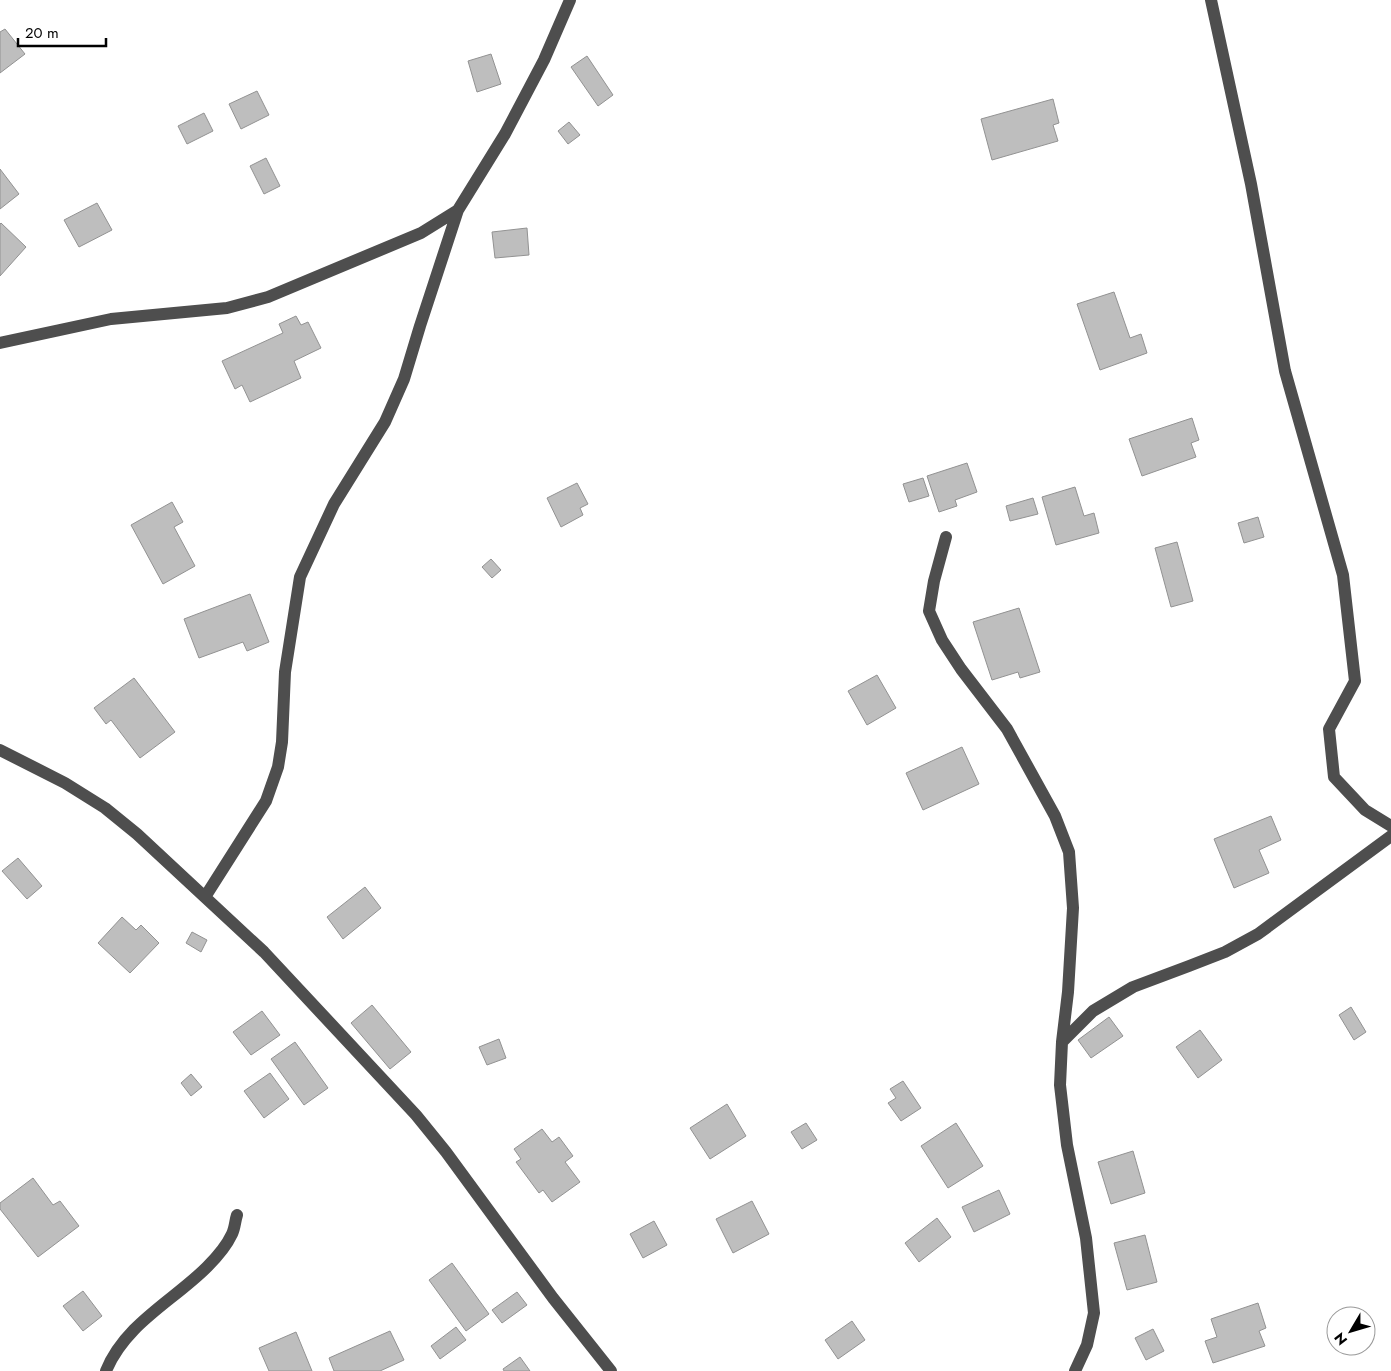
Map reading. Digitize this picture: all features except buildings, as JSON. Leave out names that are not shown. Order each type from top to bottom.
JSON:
[{"type":"street","points":[[204,897],[266,801],[278,766],[282,742],[285,672],[300,577],[334,504],[385,422],[404,379],[458,210],[505,134],[544,60],[570,0]]},
{"type":"street","points":[[1212,0],[1251,184],[1285,370],[1342,575],[1355,681],[1330,729],[1334,777],[1365,810],[1391,826]]},
{"type":"street","points":[[0,343],[111,319],[227,308],[268,297],[421,233],[458,210]]},
{"type":"street","points":[[946,537],[934,581],[929,611],[942,640],[1011,737],[1055,816],[1069,852],[1073,908],[1060,1085],[1066,1145],[1086,1238],[1094,1313],[1087,1345],[1075,1371]]},
{"type":"street","points":[[0,750],[65,783],[105,808],[137,834],[264,952],[416,1115],[446,1152],[553,1298],[611,1371]]},
{"type":"street","points":[[1062,1042],[1093,1011],[1133,987],[1216,955],[1258,934],[1391,836]]},
{"type":"street","points":[[106,1371],[126,1337],[148,1316],[195,1279],[220,1254],[233,1233],[237,1215]]}]
